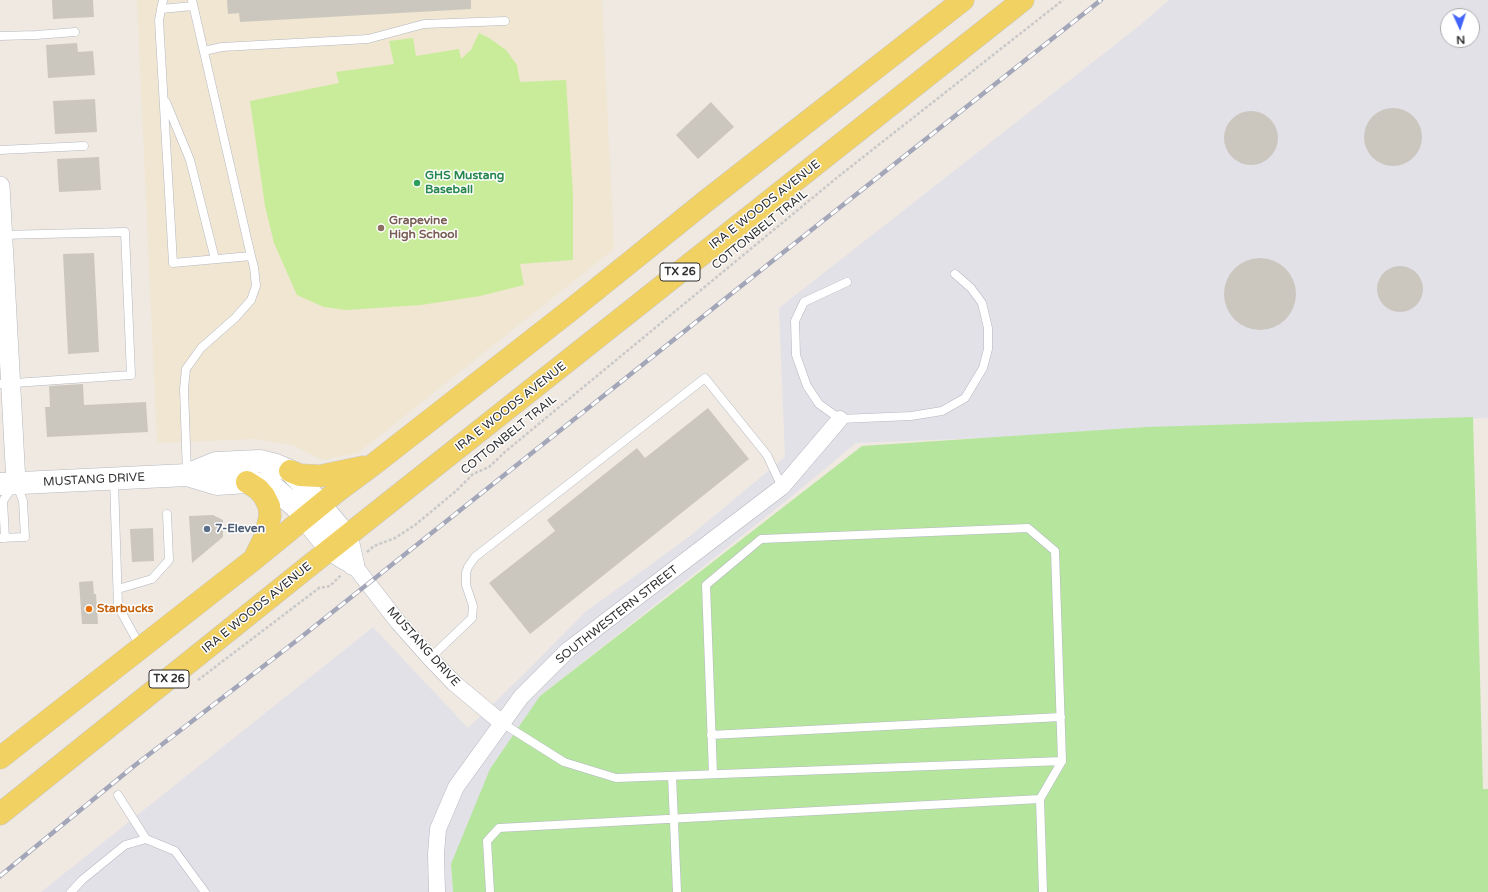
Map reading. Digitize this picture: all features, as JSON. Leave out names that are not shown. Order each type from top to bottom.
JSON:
[{"type":"main road","points":[[0,758],[963,0]]},
{"type":"main road","name":"IRA E WOODS AVENUE","points":[[0,814],[1023,0]]},
{"type":"main road","name":"MUSTANG DRIVE","points":[[8,484],[187,475],[216,463],[241,461],[260,461],[276,464],[290,471],[301,482],[312,511],[339,543],[353,564]]},
{"type":"main road","points":[[290,471],[300,475],[320,476],[346,472],[374,464]]},
{"type":"main road","name":"MUSTANG DRIVE","points":[[187,475],[217,484],[247,482],[267,485],[273,487],[288,499],[312,511]]},
{"type":"main road","points":[[247,482],[258,489],[264,496],[269,506],[270,516],[265,537],[253,560]]},
{"type":"street","points":[[0,186],[8,484]]},
{"type":"street","name":"SOUTHWESTERN STREET","points":[[437,892],[436,854],[438,829],[456,787],[521,697],[568,650],[782,487],[840,419]]},
{"type":"street","name":"MUSTANG DRIVE","points":[[353,564],[398,622],[430,658],[454,683],[502,723]]},
{"type":"lane","points":[[163,0],[159,20],[173,263],[251,256]]},
{"type":"lane","points":[[161,9],[193,3],[254,267],[256,286],[251,300],[235,318],[201,348],[186,370],[184,389],[187,475]]},
{"type":"lane","points":[[204,51],[222,47],[368,39],[424,24],[505,21]]},
{"type":"lane","points":[[0,36],[76,32]]},
{"type":"lane","points":[[163,96],[190,160],[215,259]]},
{"type":"lane","points":[[0,150],[84,146]]},
{"type":"lane","points":[[1,235],[125,232],[131,375],[5,384]]},
{"type":"lane","points":[[847,282],[804,302],[796,321],[796,355],[807,386],[819,404],[840,419],[911,416],[942,411],[965,398],[983,368],[988,349],[988,328],[982,303],[971,288],[955,274]]},
{"type":"lane","points":[[430,658],[472,618],[473,606],[466,585],[466,573],[475,557],[705,378],[767,455],[782,487]]},
{"type":"lane","points":[[114,479],[118,606],[141,648]]},
{"type":"lane","points":[[8,484],[23,501],[25,537],[2,538],[3,500],[8,484]]},
{"type":"lane","points":[[118,589],[152,579],[169,560],[167,514]]},
{"type":"lane","points":[[712,774],[706,585],[761,539],[1028,528],[1054,551],[1061,717],[1062,761],[1040,799],[1043,892]]},
{"type":"lane","points":[[711,735],[1061,717]]},
{"type":"lane","points":[[502,723],[564,762],[616,778],[1062,761]]},
{"type":"lane","points":[[672,776],[677,892]]},
{"type":"lane","points":[[118,795],[146,839],[175,851],[205,892]]},
{"type":"lane","points":[[490,892],[487,842],[499,828],[1040,799]]},
{"type":"lane","points":[[71,892],[82,880],[125,845],[146,839]]},
{"type":"path","name":"COTTONBELT TRAIL","points":[[353,564],[373,545],[395,538],[415,526],[456,491],[473,474],[489,466],[839,176],[1062,0]]},
{"type":"shaded area","name":"Grapevine High School","points":[[137,0],[602,0],[614,249],[358,453],[322,460],[292,445],[255,439],[157,443]]},
{"type":"shaded area","points":[[1169,0],[1488,0],[1488,418],[856,443],[787,500],[540,696],[451,864],[453,892],[41,892],[373,627],[468,728],[584,613],[690,536],[785,457],[779,308],[1139,26]]},
{"type":"green space","name":"GHS Mustang Baseball","points":[[479,33],[506,50],[517,65],[520,82],[566,80],[573,194],[573,260],[520,264],[524,285],[480,296],[421,305],[346,310],[324,307],[297,295],[274,243],[265,206],[250,101],[339,83],[336,72],[394,64],[389,41],[413,38],[416,56],[459,49],[461,59],[471,50]]},
{"type":"green space","points":[[1473,417],[1483,789],[1488,789],[1488,892],[453,892],[451,864],[490,769],[540,696],[862,446],[1146,427]]},
{"type":"building","points":[[52,0],[93,0],[94,17],[53,19]]},
{"type":"building","points":[[227,0],[471,0],[471,9],[240,22],[239,13],[228,14]]},
{"type":"building","points":[[77,43],[78,52],[93,51],[95,75],[48,78],[46,45]]},
{"type":"building","points":[[95,99],[97,132],[55,134],[53,101]]},
{"type":"building","points":[[711,102],[734,127],[698,159],[676,135]]},
{"type":"building","points":[[1387,108],[1399,108],[1409,112],[1418,121],[1422,131],[1422,143],[1414,158],[1399,166],[1387,166],[1377,162],[1368,153],[1364,143],[1364,131],[1368,121],[1377,112]]},
{"type":"building","points":[[1251,111],[1261,113],[1270,119],[1276,128],[1278,138],[1276,148],[1270,157],[1261,163],[1251,165],[1241,163],[1232,157],[1226,148],[1224,138],[1226,128],[1232,119],[1241,113]]},
{"type":"building","points":[[99,157],[101,190],[59,192],[57,159]]},
{"type":"building","points":[[94,253],[99,352],[68,354],[63,254]]},
{"type":"building","points":[[1260,258],[1280,264],[1290,274],[1296,294],[1290,314],[1280,324],[1260,330],[1240,324],[1230,314],[1224,294],[1230,274],[1240,264]]},
{"type":"building","points":[[1400,266],[1413,270],[1419,276],[1423,289],[1419,302],[1413,308],[1400,312],[1387,308],[1381,302],[1377,289],[1381,276],[1387,270]]},
{"type":"building","points":[[83,384],[84,405],[146,402],[148,432],[47,437],[45,407],[50,407],[49,386]]},
{"type":"building","points":[[708,408],[749,459],[530,634],[489,583],[555,531],[547,520],[637,448],[645,458]]},
{"type":"building","name":"7-Eleven","points":[[213,515],[223,520],[223,537],[192,563],[189,516]]},
{"type":"building","points":[[153,528],[154,561],[132,562],[130,529]]},
{"type":"building","name":"Starbucks","points":[[93,581],[94,594],[96,594],[98,624],[82,624],[79,582]]},
{"type":"railway","points":[[0,876],[134,766],[300,638],[1101,0]]},
{"type":"place","name":"GHS Mustang Baseball","points":[[417,183]]},
{"type":"place","name":"Grapevine High School","points":[[381,228]]},
{"type":"place","name":"7-Eleven","points":[[207,529]]},
{"type":"place","name":"Starbucks","points":[[89,609]]}]
